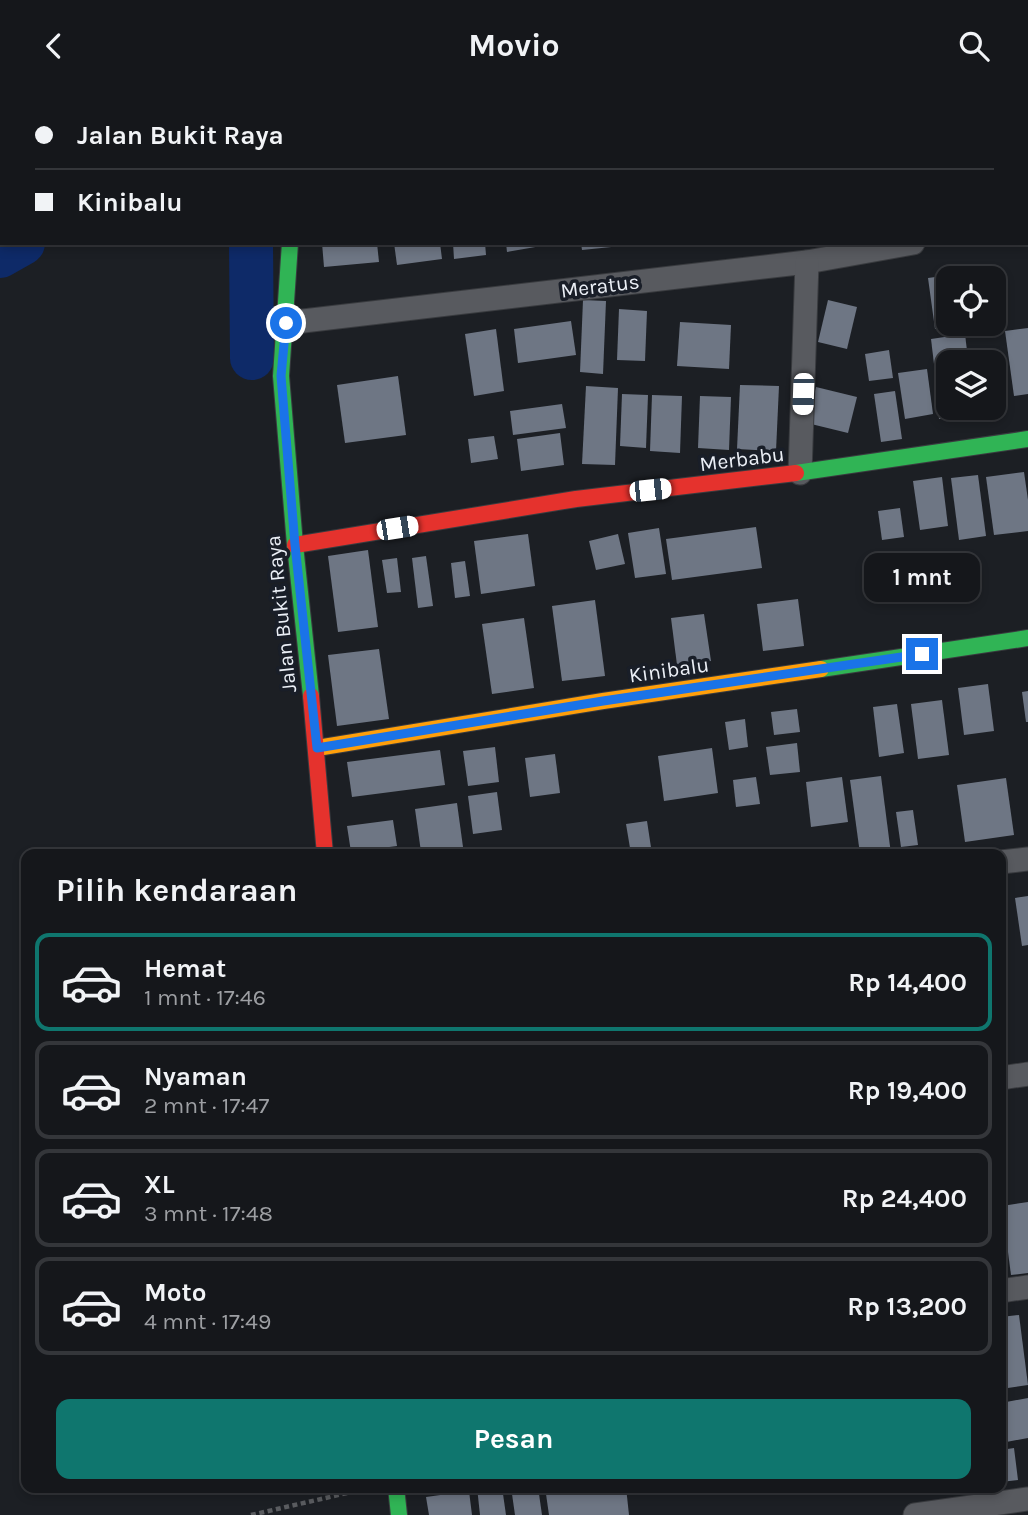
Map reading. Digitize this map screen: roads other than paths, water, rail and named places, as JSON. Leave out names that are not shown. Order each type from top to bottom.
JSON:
[{"type":"street","name":"Jalan Bukit Raya","points":[[290,245],[281,376],[325,849]]},
{"type":"street","name":"Meratus","points":[[286,323],[807,262],[898,245]]},
{"type":"street","points":[[800,473],[807,262]]},
{"type":"street","name":"Merbabu","points":[[295,545],[576,499],[800,473],[1028,439]]},
{"type":"street","name":"Kinibalu","points":[[317,748],[603,701],[1028,638]]},
{"type":"street","points":[[1006,861],[1028,859]]},
{"type":"street","points":[[1006,1077],[1028,1074]]},
{"type":"street","points":[[1006,1290],[1028,1287]]},
{"type":"street","points":[[397,1493],[399,1515]]},
{"type":"street","points":[[915,1515],[1028,1499]]},
{"type":"waterway","points":[[0,256],[19,245]]},
{"type":"waterway","points":[[251,245],[252,358]]}]
